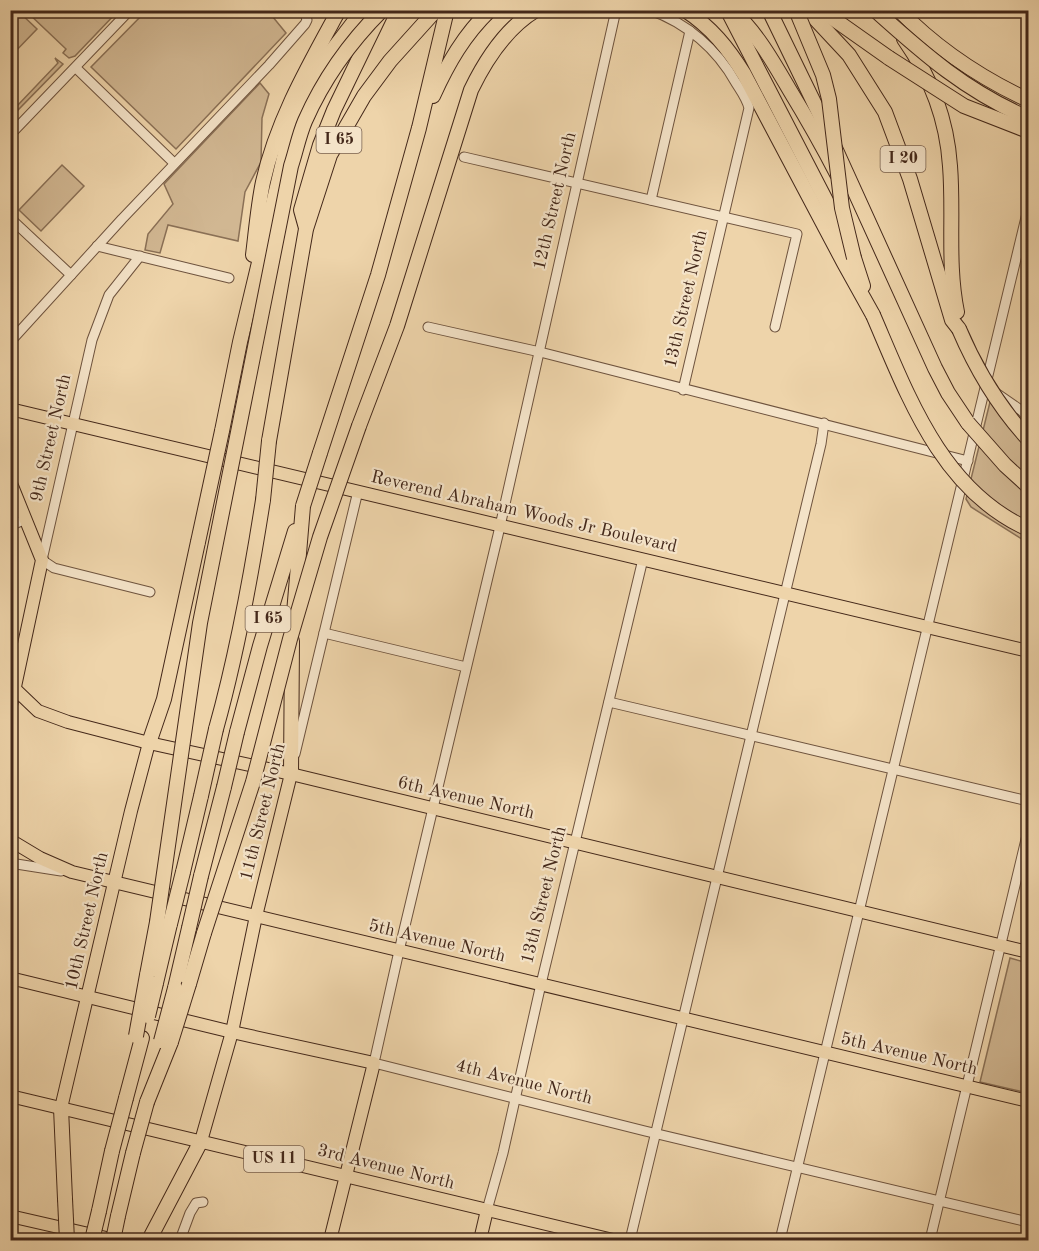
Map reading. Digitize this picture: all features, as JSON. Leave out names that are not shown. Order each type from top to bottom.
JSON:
[{"type":"highway","points":[[240,342],[263,182],[286,114],[302,78],[339,10]]},
{"type":"highway","points":[[149,743],[164,699],[240,342],[288,141],[307,93],[327,57],[365,10]]},
{"type":"highway","points":[[306,229],[301,210],[320,145],[334,110],[382,10]]},
{"type":"highway","points":[[164,923],[200,623],[291,166],[305,122],[320,93],[346,51],[382,10]]},
{"type":"highway","name":"I 65","points":[[92,1240],[128,1091],[164,923],[183,872],[231,672],[255,553],[269,441],[306,229],[330,155],[364,96],[436,10]]},
{"type":"highway","points":[[423,26],[441,10]]},
{"type":"highway","name":"I 65","points":[[114,1240],[133,1153],[166,1042],[175,988],[201,876],[260,646],[378,275],[419,128],[447,10]]},
{"type":"highway","points":[[419,128],[455,51],[490,10]]},
{"type":"highway","points":[[685,10],[711,30],[727,47],[744,74],[873,315],[906,390],[942,458],[982,499],[1029,529]]},
{"type":"highway","points":[[730,10],[854,258]]},
{"type":"highway","points":[[730,10],[753,30],[776,65],[820,141],[862,224],[909,307]]},
{"type":"highway","points":[[796,10],[823,75],[842,208],[854,258],[873,315]]},
{"type":"highway","name":"I 20","points":[[807,10],[849,55],[885,112],[910,179],[952,320],[959,329],[983,378],[1006,413],[1029,439]]},
{"type":"highway","points":[[820,10],[964,106],[1029,131]]},
{"type":"highway","points":[[875,10],[928,58],[957,80],[986,98],[1029,118]]},
{"type":"highway","points":[[883,10],[926,74],[946,133],[951,166],[951,264],[959,329]]},
{"type":"highway","points":[[899,10],[921,31],[953,55],[988,79],[1029,100]]},
{"type":"highway","points":[[770,11],[948,393],[968,423],[1005,465],[1029,486]]},
{"type":"highway","points":[[166,1042],[189,984],[253,782],[290,639],[320,537],[397,326],[471,90],[488,57],[504,38],[532,13]]},
{"type":"highway","points":[[291,774],[292,648],[303,507]]},
{"type":"highway","points":[[61,1108],[67,1240]]},
{"type":"highway","points":[[149,1240],[201,1141]]},
{"type":"main road","name":"Reverend Abraham Woods Jr Boulevard","points":[[10,409],[1029,651]]},
{"type":"main road","points":[[10,481],[42,560]]},
{"type":"main road","name":"9th Street North","points":[[10,710],[13,687],[42,560]]},
{"type":"main road","name":"6th Avenue North","points":[[13,687],[38,711],[68,722],[1029,952]]},
{"type":"main road","name":"10th Street North","points":[[61,1108],[130,811],[149,743]]},
{"type":"main road","name":"11th Street North","points":[[201,1141],[232,1032],[256,916],[291,774]]},
{"type":"main road","points":[[10,840],[40,858],[72,872]]},
{"type":"main road","name":"5th Avenue North","points":[[72,872],[1029,1101]]},
{"type":"main road","name":"4th Avenue North","points":[[10,978],[374,1064]]},
{"type":"main road","points":[[330,1240],[374,1064]]},
{"type":"main road","name":"3rd Avenue North","points":[[10,1096],[613,1240]]},
{"type":"main road","name":"13th Street North","points":[[480,1240],[487,1210]]},
{"type":"main road","points":[[10,1216],[114,1240]]},
{"type":"street","points":[[10,135],[76,69],[130,10]]},
{"type":"street","points":[[10,342],[174,163],[269,65],[305,24],[304,10]]},
{"type":"street","name":"12th Street North","points":[[374,1064],[529,400],[616,10]]},
{"type":"street","name":"13th Street North","points":[[650,10],[690,31],[722,60],[749,108],[683,390]]},
{"type":"street","points":[[651,200],[690,31]]},
{"type":"street","points":[[76,69],[174,163]]},
{"type":"street","points":[[464,157],[797,234],[775,327]]},
{"type":"street","points":[[780,1240],[1029,209]]},
{"type":"street","points":[[10,218],[70,275]]},
{"type":"street","points":[[97,246],[229,278]]},
{"type":"street","name":"9th Street North","points":[[42,560],[92,340],[109,295],[140,256]]},
{"type":"street","points":[[428,327],[540,352],[968,461]]},
{"type":"street","points":[[985,388],[1002,397],[1029,418]]},
{"type":"street","points":[[630,1240],[821,444],[824,423]]},
{"type":"street","name":"11th Street North","points":[[291,774],[358,491]]},
{"type":"street","points":[[10,525],[26,519]]},
{"type":"street","name":"13th Street North","points":[[487,1210],[503,1153],[514,1098],[643,559]]},
{"type":"street","points":[[42,560],[54,568],[150,592]]},
{"type":"street","points":[[324,633],[466,667]]},
{"type":"street","points":[[609,702],[1029,801]]},
{"type":"street","points":[[930,1240],[1029,831]]},
{"type":"street","name":"5th Avenue North","points":[[10,863],[72,872]]},
{"type":"street","name":"4th Avenue North","points":[[374,1064],[1029,1222]]},
{"type":"street","points":[[180,1240],[196,1203],[203,1202]]},
{"type":"shaded area","points":[[147,10],[268,11],[286,33],[176,149],[91,67]]},
{"type":"shaded area","points":[[10,11],[18,11],[37,29],[11,56]]},
{"type":"shaded area","points":[[26,11],[118,11],[75,56],[69,58],[63,53],[66,49]]},
{"type":"shaded area","points":[[55,58],[63,64],[18,110],[13,103],[17,106],[58,63]]},
{"type":"shaded area","points":[[260,83],[269,94],[262,118],[261,162],[245,192],[238,241],[168,225],[160,253],[145,250],[148,234],[173,204],[164,184]]},
{"type":"shaded area","points":[[62,165],[84,186],[41,231],[19,210]]},
{"type":"shaded area","points":[[990,402],[1006,409],[1028,433],[1028,543],[971,507],[966,499]]},
{"type":"shaded area","points":[[1010,958],[1028,963],[1028,1093],[980,1082]]}]
